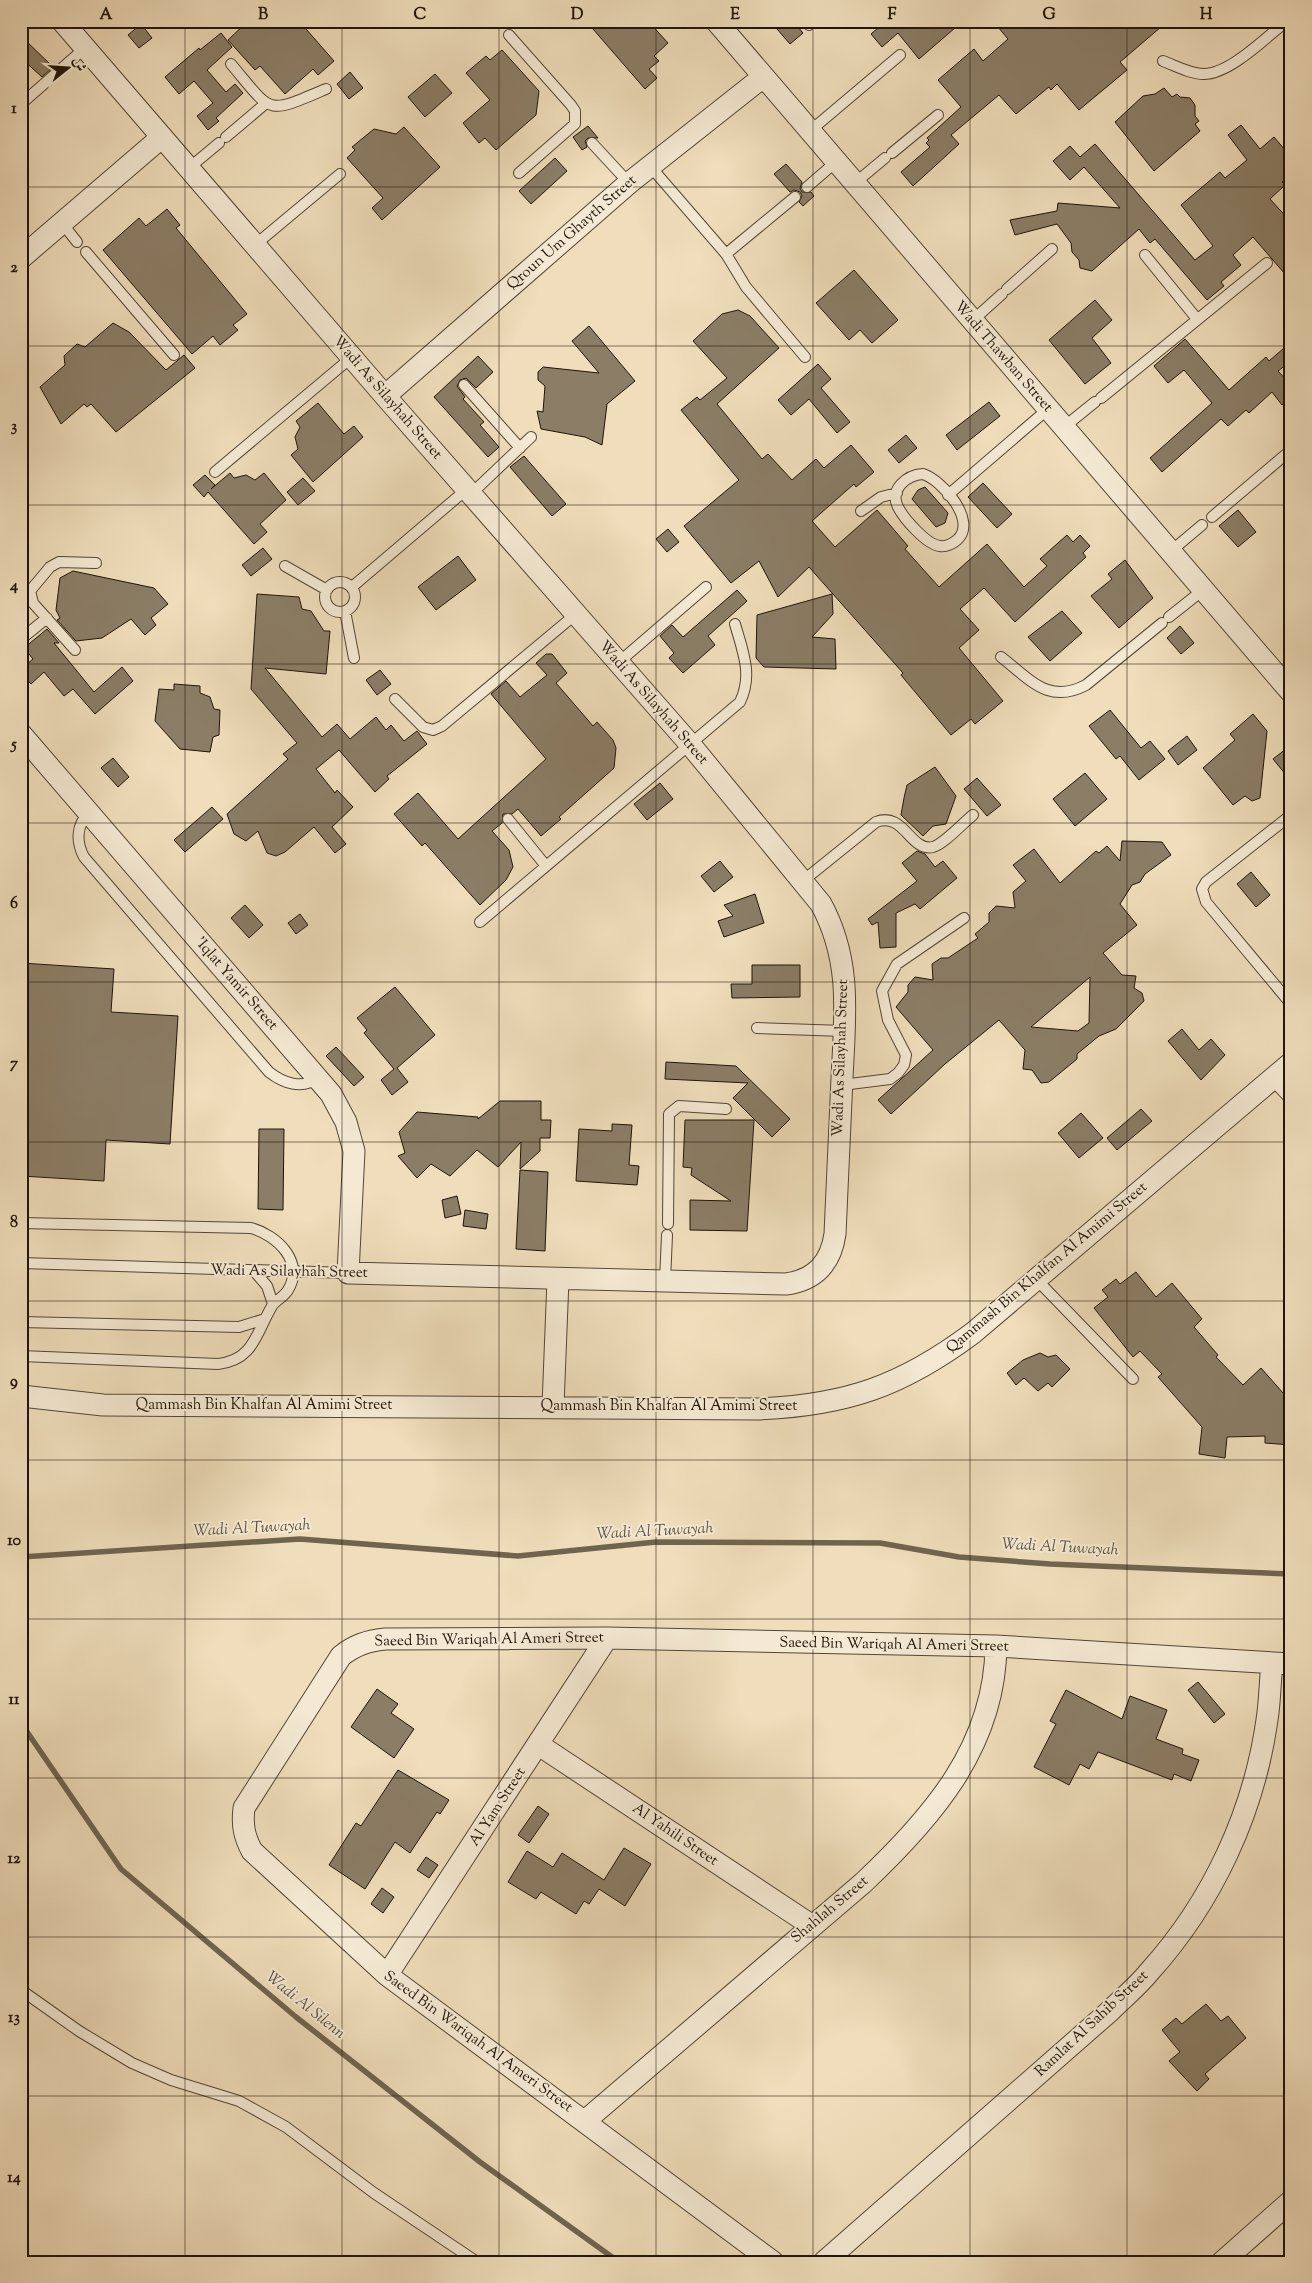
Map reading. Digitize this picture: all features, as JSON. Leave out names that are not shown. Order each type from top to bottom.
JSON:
[{"type":"street","name":"Wadi As Silayhah Street","points":[[62,21],[385,396],[689,743],[804,880],[825,911],[839,947],[845,999],[835,1234],[829,1258],[809,1278],[786,1284],[348,1274]]},
{"type":"street","name":"Wadi Thawban Street","points":[[718,22],[1170,552],[1289,687]]},
{"type":"street","name":"Qroun Um Ghayth Street","points":[[385,396],[629,183],[764,77]]},
{"type":"street","points":[[21,258],[162,137]]},
{"type":"street","name":"'Iqlat Yamir Street","points":[[21,734],[318,1078],[339,1108],[351,1136],[354,1152],[348,1274]]},
{"type":"street","points":[[1284,1070],[1291,1092]]},
{"type":"street","name":"Qammash Bin Khalfan Al Amimi Street","points":[[21,1396],[103,1405],[553,1406],[759,1409],[805,1406],[861,1395],[920,1369],[947,1352],[1284,1070]]},
{"type":"street","points":[[553,1406],[558,1279]]},
{"type":"street","name":"Saeed Bin Wariqah Al Ameri Street","points":[[772,2262],[387,1975],[252,1851],[243,1830],[244,1808],[331,1668],[341,1656],[354,1646],[369,1640],[607,1638],[996,1646],[1281,1664]]},
{"type":"street","name":"Al Yam Street","points":[[387,1975],[539,1745],[607,1638]]},
{"type":"street","name":"Shahlah Street","points":[[585,2121],[811,1925],[863,1883],[928,1816],[978,1739],[988,1711],[996,1673],[996,1646]]},
{"type":"street","name":"Ramlat Al Sahib Street","points":[[824,2262],[1110,2011],[1150,1972],[1185,1928],[1215,1880],[1242,1820],[1256,1775],[1281,1664]]},
{"type":"street","name":"Al Yahili Street","points":[[539,1745],[811,1925]]},
{"type":"street","points":[[1222,2262],[1291,2201]]},
{"type":"lane","points":[[1163,61],[1195,73],[1218,72],[1230,66],[1287,21]]},
{"type":"lane","points":[[509,35],[571,105],[575,111],[578,128],[519,173]]},
{"type":"lane","points":[[21,104],[85,48]]},
{"type":"lane","points":[[810,131],[900,54]]},
{"type":"lane","points":[[231,64],[265,104],[279,108],[326,89]]},
{"type":"lane","points":[[188,168],[265,104]]},
{"type":"lane","points":[[855,183],[938,115]]},
{"type":"lane","points":[[592,143],[629,183]]},
{"type":"lane","points":[[806,187],[836,162]]},
{"type":"lane","points":[[650,166],[726,254],[746,287],[805,357]]},
{"type":"lane","points":[[255,245],[340,174]]},
{"type":"lane","points":[[726,254],[794,197]]},
{"type":"lane","points":[[62,223],[77,242]]},
{"type":"lane","points":[[972,321],[1052,249]]},
{"type":"lane","points":[[86,252],[174,355]]},
{"type":"lane","points":[[1145,255],[1198,319]]},
{"type":"lane","points":[[1064,428],[1267,263]]},
{"type":"lane","points":[[215,472],[352,357]]},
{"type":"lane","points":[[464,385],[520,448]]},
{"type":"lane","points":[[948,495],[1048,409]]},
{"type":"lane","points":[[352,587],[469,492],[531,437]]},
{"type":"lane","points":[[1212,517],[1291,450]]},
{"type":"lane","points":[[923,474],[935,481],[962,512],[963,531],[956,541],[943,546],[930,543],[898,506],[897,493],[904,481],[910,477],[923,474]]},
{"type":"lane","points":[[861,511],[881,497],[897,493]]},
{"type":"lane","points":[[1170,552],[1202,525]]},
{"type":"lane","points":[[76,650],[31,599],[30,591],[34,583],[50,567],[59,562],[96,563]]},
{"type":"lane","points":[[285,566],[327,590]]},
{"type":"lane","points":[[341,582],[352,587],[355,598],[353,604],[345,611],[339,612],[329,606],[326,601],[327,590],[330,585],[341,582]]},
{"type":"lane","points":[[618,662],[706,587]]},
{"type":"lane","points":[[1001,657],[1043,689],[1059,694],[1072,692],[1086,685],[1203,590]]},
{"type":"lane","points":[[345,611],[354,658]]},
{"type":"lane","points":[[395,699],[423,727],[433,730],[442,726],[576,614]]},
{"type":"lane","points":[[21,639],[47,618]]},
{"type":"lane","points":[[480,922],[689,743],[729,713],[740,702],[746,690],[746,662],[735,624]]},
{"type":"lane","points":[[89,813],[83,818],[78,831],[78,841],[84,857],[269,1072],[287,1083],[313,1082],[318,1078]]},
{"type":"lane","points":[[804,880],[876,822],[891,820],[917,843],[928,847],[939,844],[973,815]]},
{"type":"lane","points":[[1291,815],[1206,882],[1202,889],[1206,902],[1291,1004]]},
{"type":"lane","points":[[508,819],[546,866]]},
{"type":"lane","points":[[842,1085],[890,1079],[898,1073],[904,1064],[906,1055],[888,1020],[882,991],[897,964],[964,918]]},
{"type":"lane","points":[[757,1028],[844,1031]]},
{"type":"lane","points":[[665,1282],[669,1114],[679,1106],[726,1109]]},
{"type":"lane","points":[[21,1222],[251,1228],[268,1234],[283,1246],[292,1263],[293,1273],[288,1290],[273,1304],[250,1349],[244,1356],[227,1363],[21,1356]]},
{"type":"lane","name":"Wadi As Silayhah Street","points":[[21,1263],[348,1274]]},
{"type":"lane","points":[[255,1272],[267,1286],[273,1304]]},
{"type":"lane","points":[[1036,1279],[1133,1379]]},
{"type":"lane","points":[[21,1322],[239,1327],[265,1319]]},
{"type":"lane","points":[[21,1990],[79,2031],[132,2062],[172,2080],[239,2101],[286,2127],[374,2193],[477,2262]]},
{"type":"building","points":[[248,21],[299,21],[334,61],[318,75],[313,69],[285,94],[260,66],[255,70],[228,40]]},
{"type":"building","points":[[586,21],[648,21],[668,43],[654,56],[659,61],[649,69],[657,78],[645,89]]},
{"type":"building","points":[[770,21],[793,21],[803,33],[790,44]]},
{"type":"building","points":[[886,21],[963,21],[919,59],[898,33],[882,47],[871,34]]},
{"type":"building","points":[[993,21],[1168,21],[1120,62],[1127,70],[1079,110],[1057,84],[1051,90],[1049,87],[1016,114],[999,95],[951,135],[959,144],[913,186],[901,172],[930,147],[926,143],[929,140],[927,138],[961,107],[938,80],[974,49],[983,61],[1008,39]]},
{"type":"building","points":[[141,24],[152,38],[139,48],[128,35]]},
{"type":"building","points":[[221,33],[232,47],[207,70],[226,92],[235,84],[243,93],[216,118],[219,121],[208,130],[197,116],[213,103],[194,81],[179,94],[165,77],[199,48],[200,50]]},
{"type":"building","points":[[21,36],[53,67],[42,77],[21,58]]},
{"type":"building","points":[[502,50],[539,91],[536,115],[496,150],[485,138],[479,143],[463,123],[490,100],[466,73],[486,56],[490,60]]},
{"type":"building","points":[[350,72],[363,88],[349,99],[337,84]]},
{"type":"building","points":[[435,74],[452,93],[425,117],[408,97]]},
{"type":"building","points":[[1164,88],[1172,97],[1177,94],[1180,97],[1190,98],[1195,105],[1195,116],[1199,121],[1195,124],[1200,131],[1154,171],[1115,122],[1143,96],[1155,94]]},
{"type":"building","points":[[1241,125],[1260,149],[1274,137],[1291,157],[1291,175],[1282,182],[1285,185],[1270,199],[1291,222],[1291,281],[1253,237],[1233,255],[1241,265],[1221,282],[1224,286],[1207,300],[1155,239],[1150,243],[1139,229],[1092,271],[1080,268],[1079,260],[1072,252],[1071,243],[1057,224],[1015,235],[1010,220],[1057,211],[1058,203],[1120,208],[1084,167],[1070,180],[1053,161],[1070,146],[1080,157],[1095,144],[1195,260],[1213,246],[1181,205],[1220,172],[1225,178],[1247,160],[1228,135]]},
{"type":"building","points":[[588,126],[598,138],[588,138],[585,141],[587,147],[582,150],[573,137]]},
{"type":"building","points":[[404,127],[440,167],[382,220],[372,208],[383,198],[347,158],[355,150],[352,147],[374,129],[396,134]]},
{"type":"building","points":[[555,158],[567,171],[531,204],[519,191]]},
{"type":"building","points":[[786,164],[802,182],[800,188],[802,192],[811,192],[814,196],[803,206],[799,202],[802,196],[800,192],[794,190],[790,192],[774,174]]},
{"type":"building","points":[[167,209],[180,225],[176,228],[247,314],[233,325],[238,330],[220,345],[213,336],[192,354],[103,250],[139,218],[146,226]]},
{"type":"building","points":[[854,270],[898,320],[872,343],[860,330],[849,340],[816,303]]},
{"type":"building","points":[[1095,300],[1112,320],[1092,338],[1111,363],[1085,384],[1049,340]]},
{"type":"building","points":[[738,310],[750,316],[779,348],[717,404],[762,459],[768,454],[792,480],[816,459],[824,468],[851,445],[874,472],[856,487],[854,484],[812,521],[835,547],[877,510],[908,546],[905,549],[939,587],[987,544],[1024,587],[1047,566],[1040,559],[1067,535],[1073,542],[1080,535],[1090,546],[1083,553],[1086,557],[1015,622],[984,588],[960,609],[979,630],[959,648],[1003,701],[975,724],[971,719],[951,735],[901,675],[903,673],[809,567],[778,597],[759,561],[731,583],[684,526],[739,480],[681,410],[697,397],[700,400],[727,378],[693,341],[722,314]]},
{"type":"building","points":[[113,323],[129,332],[166,370],[184,355],[195,368],[116,432],[91,404],[87,407],[84,404],[61,424],[40,387],[65,365],[64,356],[77,344],[85,347]]},
{"type":"building","points":[[589,326],[635,381],[607,404],[602,445],[585,437],[541,429],[537,411],[543,412],[545,386],[538,380],[538,372],[543,367],[599,373],[572,341]]},
{"type":"building","points":[[1185,339],[1229,390],[1266,357],[1269,361],[1291,342],[1291,361],[1278,371],[1291,385],[1291,397],[1282,405],[1272,392],[1249,413],[1246,410],[1228,426],[1221,419],[1162,472],[1150,458],[1212,403],[1184,370],[1168,383],[1154,366]]},
{"type":"building","points":[[478,356],[493,372],[476,388],[466,378],[460,380],[457,386],[465,397],[463,399],[484,422],[480,425],[499,447],[488,457],[434,397]]},
{"type":"building","points":[[818,364],[831,379],[821,388],[850,422],[837,433],[809,399],[791,415],[778,400]]},
{"type":"building","points":[[989,402],[1000,416],[957,450],[946,435]]},
{"type":"building","points":[[318,403],[344,434],[354,426],[363,437],[313,482],[291,455],[298,449],[295,437],[300,427],[296,421]]},
{"type":"building","points":[[906,435],[917,448],[899,463],[888,450]]},
{"type":"building","points":[[524,456],[566,504],[552,516],[510,467]]},
{"type":"building","points":[[230,473],[234,478],[246,475],[255,480],[264,473],[286,500],[260,524],[267,532],[254,544],[208,492],[204,497],[193,485],[205,475],[215,485],[211,489]]},
{"type":"building","points":[[303,478],[315,491],[298,505],[287,492]]},
{"type":"building","points":[[983,483],[1012,514],[997,528],[968,497]]},
{"type":"building","points":[[925,487],[948,513],[945,523],[936,527],[912,499],[918,490]]},
{"type":"building","points":[[1238,510],[1256,532],[1238,547],[1219,526]]},
{"type":"building","points":[[668,529],[679,542],[667,552],[656,539]]},
{"type":"building","points":[[263,548],[272,559],[251,576],[242,565]]},
{"type":"building","points":[[458,556],[476,580],[436,610],[418,587]]},
{"type":"building","points":[[1125,560],[1153,598],[1119,628],[1091,596],[1112,579],[1108,574]]},
{"type":"building","points":[[73,571],[154,588],[168,604],[151,618],[156,625],[145,635],[131,619],[102,638],[76,641],[57,620],[60,618],[56,610],[60,578]]},
{"type":"building","points":[[737,590],[747,601],[708,636],[715,645],[683,673],[669,658],[674,653],[660,636],[672,625],[683,637]]},
{"type":"building","points":[[257,594],[299,597],[302,609],[311,611],[324,631],[330,631],[326,674],[265,668],[322,737],[337,724],[350,739],[376,717],[386,730],[391,725],[404,741],[417,731],[427,744],[387,776],[389,779],[375,792],[339,750],[316,769],[335,793],[337,790],[353,807],[332,827],[346,844],[335,853],[314,827],[285,852],[276,856],[267,853],[258,831],[246,841],[234,834],[227,814],[288,759],[283,754],[297,743],[251,689]]},
{"type":"building","points":[[832,594],[833,614],[812,637],[835,639],[836,669],[764,667],[756,658],[757,615]]},
{"type":"building","points":[[1062,611],[1082,633],[1050,661],[1028,637]]},
{"type":"building","points":[[1180,626],[1194,643],[1181,654],[1167,638]]},
{"type":"building","points":[[47,629],[59,643],[54,643],[94,692],[122,667],[133,681],[95,714],[73,689],[64,696],[44,672],[31,684],[21,673],[21,669],[33,659],[24,648]]},
{"type":"building","points":[[546,654],[552,654],[567,673],[556,683],[593,726],[597,722],[613,740],[616,748],[614,768],[559,817],[561,819],[541,836],[518,809],[512,814],[503,814],[502,823],[492,831],[509,850],[513,867],[506,880],[480,905],[425,843],[422,846],[394,814],[418,793],[458,839],[546,759],[491,694],[506,681],[520,697],[547,675],[536,663]]},
{"type":"building","points":[[380,670],[391,684],[377,695],[366,680]]},
{"type":"building","points":[[174,684],[200,686],[200,693],[210,697],[214,709],[220,710],[219,735],[213,737],[210,752],[180,749],[155,721],[159,689],[174,690]]},
{"type":"building","points":[[1110,710],[1141,748],[1150,741],[1165,759],[1139,780],[1120,756],[1116,759],[1089,726]]},
{"type":"building","points":[[1253,714],[1267,731],[1260,798],[1252,801],[1245,796],[1233,805],[1203,768],[1235,740],[1230,734]]},
{"type":"building","points":[[1187,736],[1197,750],[1178,765],[1168,751]]},
{"type":"building","points":[[1291,745],[1291,781],[1273,759]]},
{"type":"building","points":[[113,758],[129,777],[118,787],[101,768]]},
{"type":"building","points":[[935,767],[956,796],[946,824],[933,826],[923,836],[901,815],[907,785]]},
{"type":"building","points":[[1085,773],[1107,799],[1075,826],[1053,799]]},
{"type":"building","points":[[977,778],[1001,805],[987,816],[964,789]]},
{"type":"building","points":[[660,783],[673,799],[647,820],[634,804]]},
{"type":"building","points":[[212,807],[223,819],[185,852],[174,840]]},
{"type":"building","points":[[1122,841],[1162,842],[1171,855],[1145,874],[1140,882],[1132,885],[1120,904],[1137,925],[1103,953],[1122,975],[1136,976],[1134,988],[1142,993],[1144,1001],[1116,1029],[1099,1036],[1077,1054],[1077,1059],[1049,1082],[1041,1083],[1032,1070],[1023,1069],[1025,1050],[999,1020],[945,1064],[891,1114],[878,1100],[933,1050],[896,1007],[908,992],[908,985],[915,977],[933,980],[932,964],[941,958],[948,958],[978,938],[975,934],[989,922],[989,913],[996,906],[1015,908],[1013,892],[1026,881],[1013,865],[1034,849],[1060,883],[1096,851],[1099,853],[1107,846],[1120,861]],"holes":[[[1090,977],[1089,1023],[1078,1031],[1031,1027]]]},
{"type":"building","points":[[917,851],[925,854],[935,867],[943,861],[957,878],[920,909],[915,904],[896,913],[896,947],[880,948],[878,922],[872,925],[868,919],[917,881],[902,863]]},
{"type":"building","points":[[720,861],[733,877],[714,892],[701,876]]},
{"type":"building","points":[[1251,872],[1270,895],[1256,907],[1237,884]]},
{"type":"building","points":[[755,894],[764,923],[724,937],[718,921],[733,916],[724,905]]},
{"type":"building","points":[[245,905],[263,925],[249,938],[231,918]]},
{"type":"building","points":[[300,914],[308,925],[296,934],[288,923]]},
{"type":"building","points":[[21,963],[114,969],[111,1012],[178,1016],[170,1144],[106,1140],[104,1181],[21,1176]]},
{"type":"building","points":[[752,965],[800,965],[800,997],[732,998],[731,984],[752,984]]},
{"type":"building","points":[[395,987],[435,1035],[397,1068],[408,1082],[392,1095],[381,1080],[394,1069],[364,1033],[367,1030],[357,1018]]},
{"type":"building","points":[[1182,1029],[1199,1050],[1211,1039],[1225,1055],[1201,1080],[1168,1041]]},
{"type":"building","points":[[336,1047],[364,1077],[354,1086],[326,1056]]},
{"type":"building","points":[[666,1062],[736,1066],[790,1119],[772,1137],[733,1098],[748,1083],[665,1079]]},
{"type":"building","points":[[500,1101],[541,1101],[541,1120],[551,1120],[550,1138],[540,1138],[540,1151],[520,1169],[521,1142],[498,1167],[477,1150],[450,1176],[431,1164],[417,1178],[398,1156],[405,1153],[399,1132],[417,1112],[478,1117],[478,1119]]},
{"type":"building","points":[[1141,1109],[1152,1121],[1117,1150],[1107,1138]]},
{"type":"building","points":[[1081,1113],[1103,1138],[1079,1158],[1058,1133]]},
{"type":"building","points":[[685,1120],[754,1120],[747,1231],[690,1230],[690,1200],[731,1201],[691,1175],[692,1168],[683,1167]]},
{"type":"building","points":[[612,1124],[632,1125],[629,1165],[639,1166],[637,1185],[576,1181],[579,1129],[612,1131]]},
{"type":"building","points":[[259,1129],[284,1129],[283,1210],[258,1209]]},
{"type":"building","points":[[520,1170],[548,1172],[545,1251],[516,1249]]},
{"type":"building","points":[[457,1196],[461,1214],[445,1218],[442,1200]]},
{"type":"building","points":[[465,1210],[488,1214],[486,1229],[463,1226]]},
{"type":"building","points":[[1136,1272],[1156,1297],[1172,1283],[1202,1319],[1194,1327],[1218,1355],[1216,1357],[1243,1385],[1261,1368],[1291,1402],[1291,1445],[1265,1443],[1265,1436],[1227,1437],[1225,1458],[1199,1454],[1202,1427],[1158,1377],[1162,1374],[1140,1351],[1133,1357],[1094,1308],[1108,1297],[1102,1290],[1116,1279],[1120,1284]]},
{"type":"building","points":[[1040,1353],[1048,1357],[1056,1355],[1070,1369],[1052,1387],[1048,1383],[1038,1391],[1024,1378],[1016,1385],[1007,1373],[1023,1360]]},
{"type":"building","points":[[1198,1682],[1225,1714],[1214,1723],[1188,1690]]},
{"type":"building","points":[[377,1689],[398,1704],[391,1713],[414,1729],[394,1758],[351,1727]]},
{"type":"building","points":[[1066,1690],[1122,1719],[1130,1696],[1167,1710],[1156,1739],[1183,1749],[1182,1754],[1199,1760],[1191,1781],[1174,1774],[1172,1780],[1098,1752],[1089,1769],[1080,1764],[1069,1785],[1034,1767],[1056,1724],[1050,1721]]},
{"type":"building","points":[[398,1770],[449,1800],[440,1814],[437,1812],[410,1853],[395,1842],[365,1889],[329,1865],[356,1823],[361,1826]]},
{"type":"building","points":[[538,1806],[549,1814],[529,1843],[518,1835]]},
{"type":"building","points":[[624,1848],[651,1864],[625,1906],[599,1889],[589,1904],[584,1901],[576,1914],[541,1892],[536,1899],[508,1882],[527,1851],[553,1867],[562,1853],[604,1880]]},
{"type":"building","points":[[426,1857],[438,1865],[429,1878],[417,1870]]},
{"type":"building","points":[[382,1888],[394,1897],[383,1913],[371,1904]]},
{"type":"building","points":[[1206,2004],[1221,2021],[1228,2016],[1246,2038],[1205,2074],[1209,2079],[1197,2091],[1169,2061],[1180,2052],[1162,2030],[1176,2018],[1182,2024]]},
{"type":"waterway","name":"Wadi Al Tuwayah","points":[[21,1557],[300,1539],[518,1556],[656,1542],[880,1543],[959,1557],[1050,1564],[1291,1574]]},
{"type":"waterway","name":"Wadi Al Silenn","points":[[21,1723],[121,1869],[296,2017],[480,2162],[619,2262]]}]
